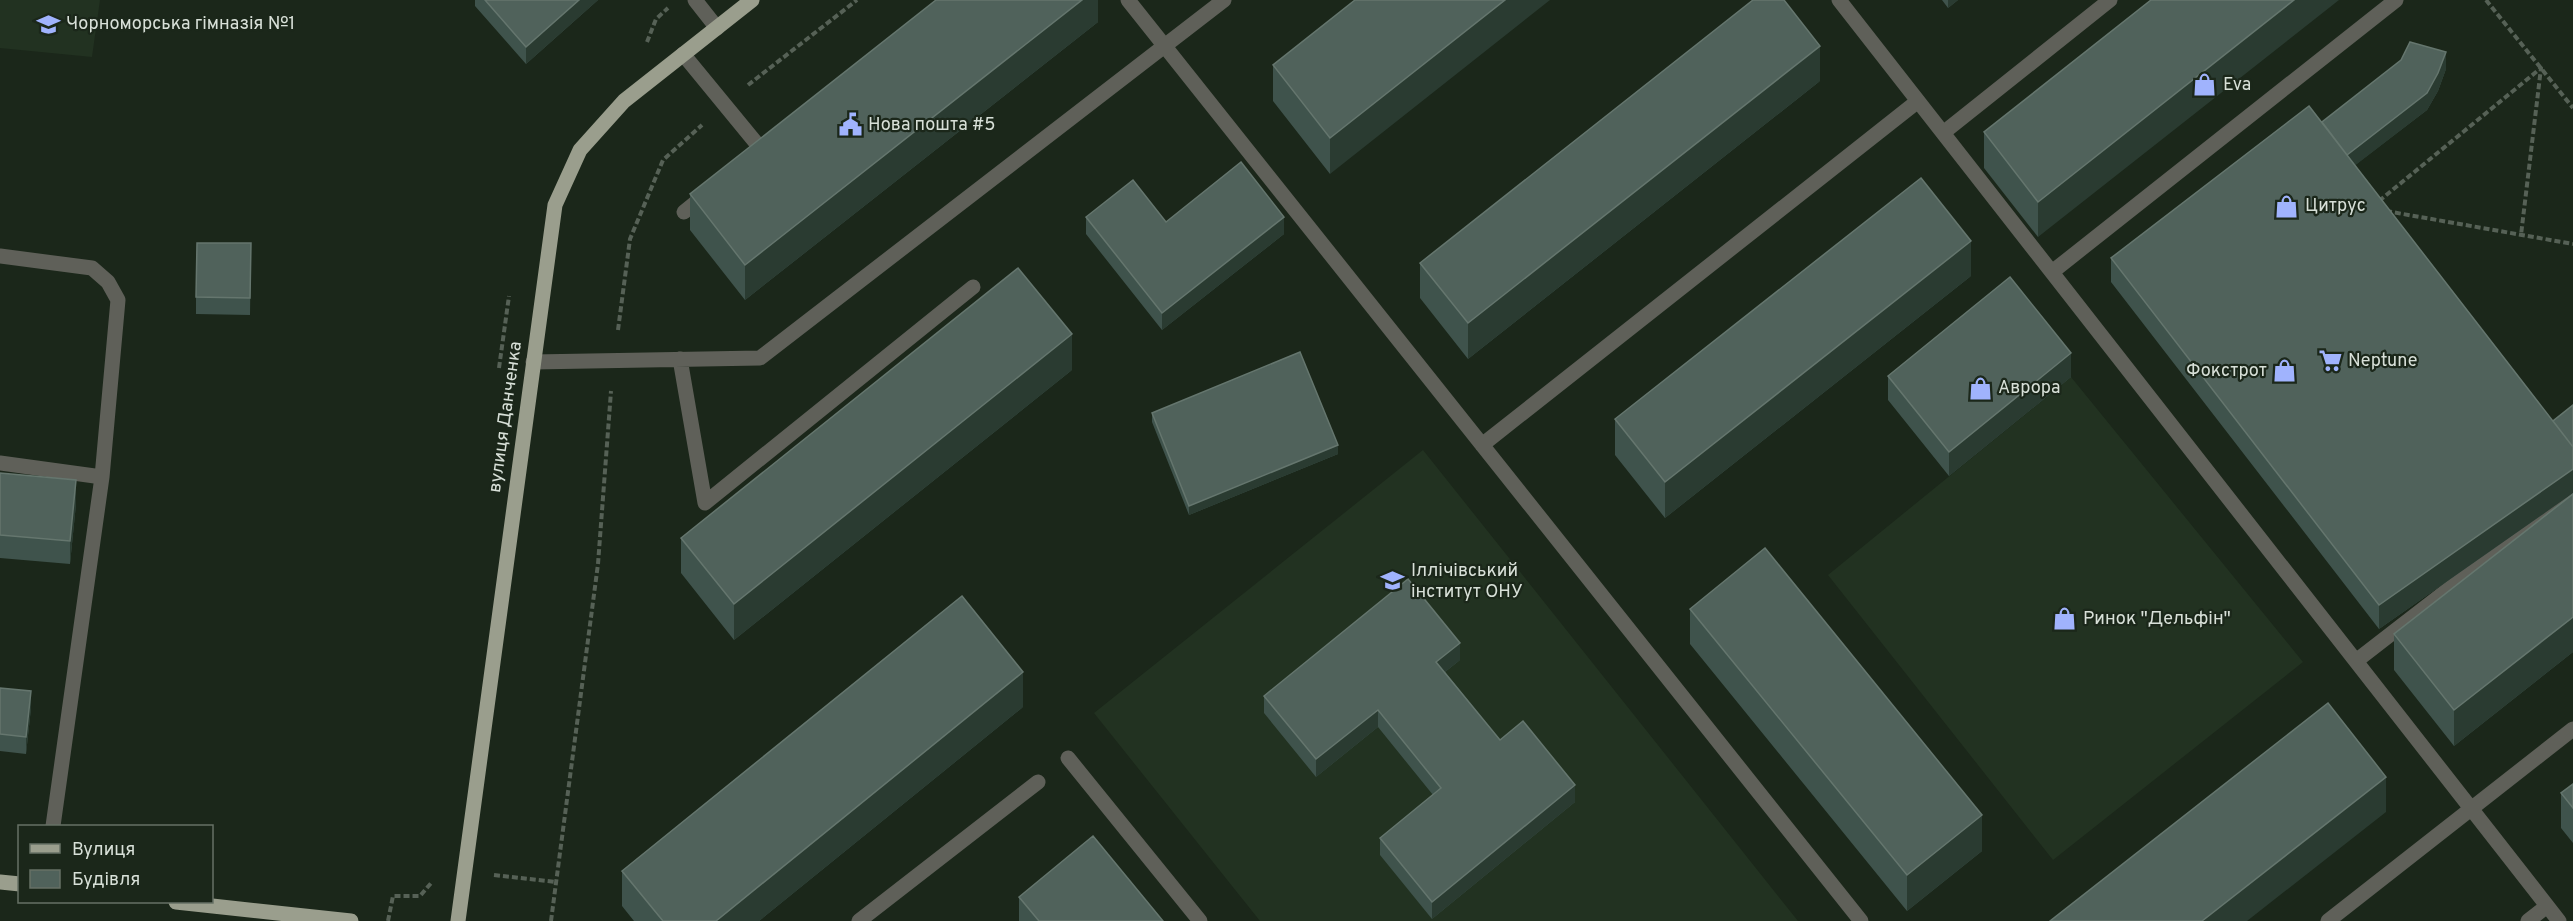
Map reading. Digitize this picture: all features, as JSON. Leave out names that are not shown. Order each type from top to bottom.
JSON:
[{"type":"main road","name":"вулиця Данченка","points":[[458,921],[555,205],[580,150],[624,101],[752,0]]},
{"type":"main road","points":[[0,882],[18,884]]},
{"type":"main road","points":[[185,903],[351,921]]},
{"type":"street","points":[[695,0],[717,28]]},
{"type":"street","points":[[1128,0],[1861,921]]},
{"type":"street","points":[[533,362],[760,358],[1224,0]]},
{"type":"street","points":[[1839,0],[2559,921]]},
{"type":"street","points":[[1943,134],[2110,0]]},
{"type":"street","points":[[2052,272],[2396,0]]},
{"type":"street","points":[[682,54],[761,149]]},
{"type":"street","points":[[1482,445],[1918,101]]},
{"type":"street","points":[[684,212],[718,184]]},
{"type":"street","points":[[0,256],[92,268],[108,282],[118,300],[102,477],[53,825]]},
{"type":"street","points":[[680,359],[705,503],[974,287]]},
{"type":"street","points":[[0,463],[102,477]]},
{"type":"street","points":[[2356,661],[2573,493]]},
{"type":"street","points":[[2328,921],[2573,729]]},
{"type":"street","points":[[1068,758],[1200,921]]},
{"type":"street","points":[[859,921],[1038,782]]},
{"type":"street","points":[[2528,921],[2547,906]]},
{"type":"path","points":[[551,921],[598,564],[614,361],[630,239],[663,160],[724,104],[856,0]]},
{"type":"path","points":[[2486,0],[2573,108]]},
{"type":"path","points":[[2370,208],[2541,69]]},
{"type":"path","points":[[2521,235],[2541,69]]},
{"type":"path","points":[[2381,210],[2573,244]]},
{"type":"path","points":[[464,871],[556,882]]},
{"type":"shaded area","name":"Чорноморська гімназія №1","points":[[0,0],[100,0],[92,57],[0,48]]},
{"type":"shaded area","name":"Ринок \"Дельфін\"","points":[[2071,377],[2303,662],[2053,860],[1828,575]]},
{"type":"shaded area","name":"Іллічівський інститут ОНУ","points":[[1423,450],[1798,921],[1260,921],[1094,713]]},
{"type":"building","points":[[485,0],[579,0],[526,47]]},
{"type":"building","points":[[936,0],[1082,0],[745,265],[690,194]]},
{"type":"building","points":[[1355,0],[1505,0],[1330,138],[1273,65]]},
{"type":"building","points":[[1753,0],[1784,0],[1820,46],[1468,323],[1420,263]]},
{"type":"building","points":[[2151,0],[2294,0],[2038,202],[1984,132]]},
{"type":"building","points":[[2410,42],[2446,52],[2427,93],[2347,155],[2322,122],[2401,60]]},
{"type":"building","name":"Neptune","points":[[2309,106],[2573,447],[2573,469],[2379,605],[2111,258]]},
{"type":"building","points":[[1241,162],[1284,217],[1162,313],[1086,217],[1133,180],[1166,222]]},
{"type":"building","points":[[1921,178],[1971,241],[1665,482],[1615,419]]},
{"type":"building","points":[[197,243],[251,243],[250,298],[196,297]]},
{"type":"building","points":[[1018,268],[1072,334],[734,604],[681,538]]},
{"type":"building","name":"Аврора","points":[[2010,277],[2071,353],[1949,452],[1888,376]]},
{"type":"building","points":[[1300,352],[1338,445],[1189,506],[1152,413]]},
{"type":"building","points":[[2573,405],[2573,447],[2553,421]]},
{"type":"building","points":[[0,473],[76,480],[70,541],[0,535]]},
{"type":"building","points":[[2573,494],[2573,617],[2454,710],[2394,634]]},
{"type":"building","points":[[1765,548],[1982,815],[1907,875],[1690,609]]},
{"type":"building","points":[[1408,579],[1460,643],[1436,662],[1500,740],[1523,721],[1575,785],[1432,902],[1380,838],[1441,788],[1378,710],[1316,759],[1264,696]]},
{"type":"building","points":[[962,596],[1023,672],[716,921],[663,921],[622,871]]},
{"type":"building","points":[[0,688],[31,691],[26,737],[0,734]]},
{"type":"building","points":[[2328,703],[2386,777],[2202,921],[2050,921]]},
{"type":"building","points":[[2573,784],[2573,808],[2561,793]]},
{"type":"building","points":[[1093,836],[1163,921],[1039,921],[1019,897]]},
{"type":"place","name":"Чорноморська гімназія №1","points":[[48,24]]},
{"type":"place","name":"Eva","points":[[2205,85]]},
{"type":"place","name":"Нова пошта #5","points":[[850,125]]},
{"type":"place","name":"Цитрус","points":[[2287,206]]},
{"type":"place","name":"Neptune","points":[[2330,361]]},
{"type":"place","name":"Фокстрот","points":[[2285,371]]},
{"type":"place","name":"Аврора","points":[[1980,388]]},
{"type":"place","name":"Іллічівський інститут ОНУ","points":[[1393,581]]},
{"type":"place","name":"Ринок \"Дельфін\"","points":[[2065,619]]}]
